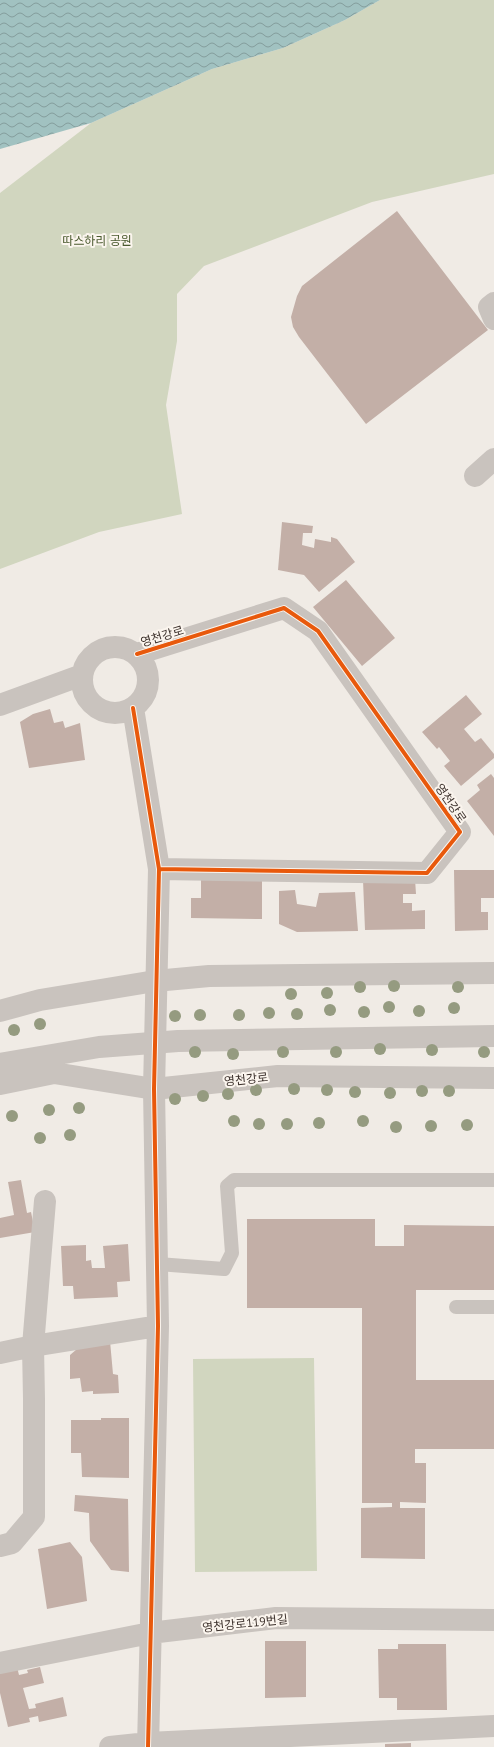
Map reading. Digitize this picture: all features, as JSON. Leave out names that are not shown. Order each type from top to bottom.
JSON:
[{"type":"street","points":[[494,303],[489,307],[494,319]]},
{"type":"street","points":[[475,476],[494,459]]},
{"type":"street","name":"영천강로","points":[[136,654],[284,608],[318,631],[460,832],[427,874],[159,869]]},
{"type":"street","points":[[118,646],[136,654],[144,662],[148,672],[149,682],[146,692],[140,702],[133,708],[118,713],[102,710],[93,704],[86,696],[82,675],[85,665],[91,657],[99,650],[118,646]]},
{"type":"street","points":[[0,705],[82,675]]},
{"type":"street","points":[[133,708],[159,869],[155,981],[154,1088],[158,1326],[148,1745]]},
{"type":"street","points":[[0,1011],[40,1000],[155,981],[209,976],[494,973]]},
{"type":"street","points":[[0,1064],[99,1047],[178,1041],[494,1036]]},
{"type":"street","name":"영천강로","points":[[0,1084],[54,1073],[154,1088],[278,1076],[494,1078]]},
{"type":"street","points":[[0,1546],[12,1543],[34,1517],[33,1346],[45,1201]]},
{"type":"street","points":[[0,1353],[33,1346],[158,1326]]},
{"type":"street","name":"영천강로119번길","points":[[0,1663],[150,1633],[276,1618],[494,1620]]},
{"type":"street","points":[[110,1747],[494,1726]]},
{"type":"lane","points":[[158,1264],[224,1268],[232,1253],[227,1186],[234,1180],[494,1180]]},
{"type":"lane","points":[[456,1307],[494,1307]]},
{"type":"green space","name":"따스하리 공원","points":[[380,0],[494,0],[494,174],[372,202],[204,266],[177,294],[177,341],[166,405],[182,514],[99,532],[0,569],[0,193],[91,123],[212,69],[283,48],[345,20]]},
{"type":"green space","points":[[314,1358],[317,1571],[195,1572],[193,1359]]},
{"type":"water","points":[[0,0],[380,0],[345,20],[283,48],[212,69],[91,123],[0,149]]},
{"type":"building","points":[[397,211],[488,330],[366,424],[299,337],[293,327],[291,317],[297,296],[302,286]]},
{"type":"building","points":[[282,522],[313,526],[312,533],[303,533],[302,545],[314,548],[315,539],[331,542],[331,537],[337,539],[355,562],[319,592],[304,575],[278,570]]},
{"type":"building","points":[[346,580],[395,638],[362,666],[313,607]]},
{"type":"building","points":[[466,695],[482,714],[464,729],[475,742],[481,738],[494,754],[494,758],[461,786],[444,766],[450,761],[439,747],[437,749],[422,732]]},
{"type":"building","points":[[50,709],[54,723],[63,721],[65,728],[80,723],[85,760],[29,768],[20,722],[33,714]]},
{"type":"building","points":[[491,774],[494,778],[494,836],[467,801],[480,790],[477,785]]},
{"type":"building","points":[[454,870],[494,870],[494,898],[481,898],[481,912],[488,912],[488,930],[455,931]]},
{"type":"building","points":[[201,879],[262,880],[262,919],[191,918],[191,898],[201,898]]},
{"type":"building","points":[[415,879],[416,894],[403,894],[403,903],[412,903],[412,911],[425,910],[425,929],[365,930],[363,880]]},
{"type":"building","points":[[295,890],[297,904],[316,907],[319,893],[355,892],[358,931],[297,932],[279,924],[279,891]]},
{"type":"building","points":[[21,1180],[27,1213],[31,1212],[35,1232],[0,1238],[0,1218],[14,1215],[8,1182]]},
{"type":"building","points":[[247,1219],[375,1219],[375,1246],[404,1246],[404,1225],[494,1226],[494,1290],[416,1290],[416,1380],[494,1380],[494,1449],[415,1449],[415,1463],[426,1463],[426,1503],[400,1502],[400,1508],[425,1508],[425,1559],[361,1558],[361,1508],[392,1507],[392,1503],[362,1503],[362,1308],[247,1308]]},
{"type":"building","points":[[128,1244],[130,1281],[117,1282],[118,1297],[74,1299],[73,1286],[63,1286],[61,1246],[86,1245],[86,1261],[91,1260],[92,1268],[105,1268],[103,1246]]},
{"type":"building","points":[[110,1341],[113,1374],[118,1375],[119,1393],[93,1394],[93,1391],[82,1392],[80,1378],[70,1379],[70,1355],[84,1343]]},
{"type":"building","points":[[101,1418],[129,1418],[129,1478],[82,1477],[81,1453],[71,1453],[71,1420],[101,1420]]},
{"type":"building","points":[[75,1495],[128,1499],[129,1572],[111,1570],[90,1541],[89,1513],[74,1511]]},
{"type":"building","points":[[70,1542],[82,1557],[87,1601],[47,1609],[38,1549]]},
{"type":"building","points":[[265,1641],[306,1641],[306,1697],[265,1698]]},
{"type":"building","points":[[398,1644],[446,1644],[447,1710],[397,1710],[397,1698],[379,1698],[378,1649],[398,1649]]},
{"type":"building","points":[[17,1667],[19,1675],[28,1673],[27,1670],[40,1667],[44,1683],[23,1688],[29,1709],[36,1708],[35,1704],[63,1697],[67,1716],[39,1722],[38,1716],[29,1718],[30,1722],[8,1727],[0,1693],[0,1671]]},
{"type":"building","points":[[411,1743],[411,1747],[385,1747],[385,1744]]},
{"type":"cycle path","points":[[137,654],[284,608],[318,631],[460,832],[427,873],[159,869]]},
{"type":"cycle path","points":[[133,708],[159,869],[154,1089],[158,1326],[148,1747]]}]
